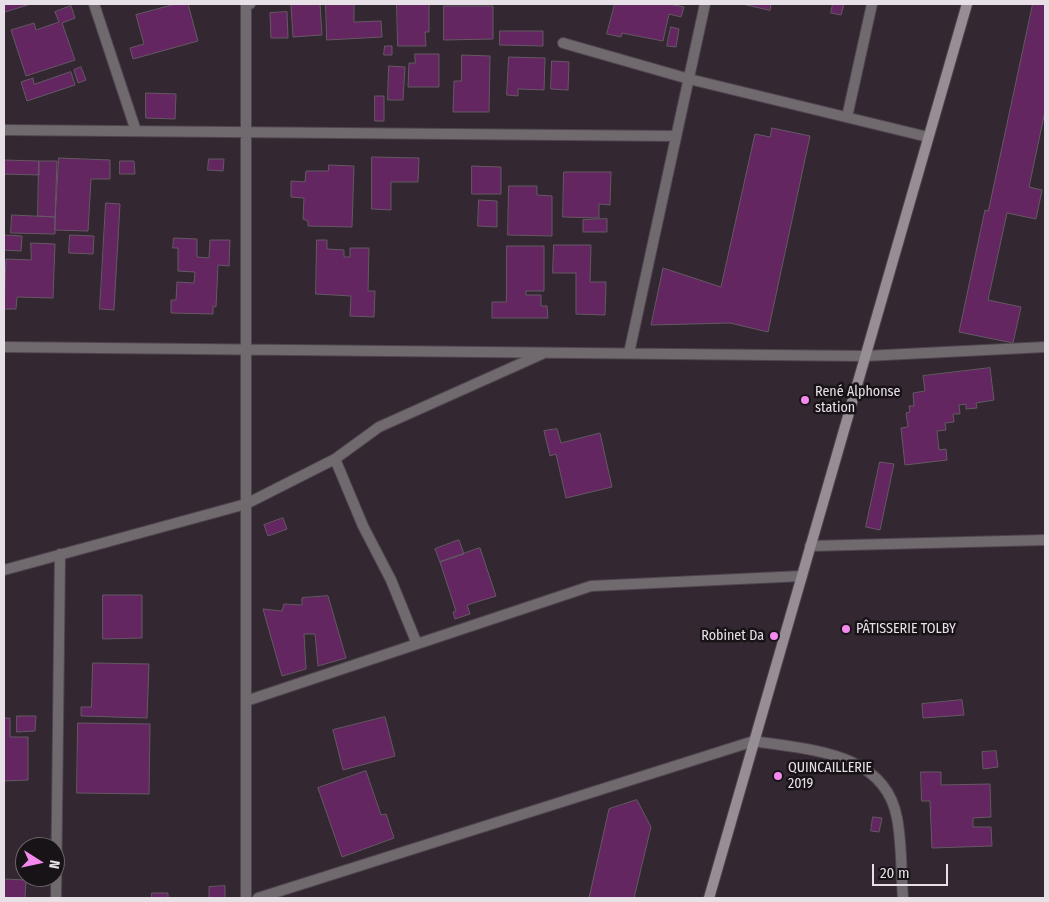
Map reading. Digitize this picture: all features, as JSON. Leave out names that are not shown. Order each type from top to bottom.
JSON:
[{"type":"street","points":[[94,4],[136,131]]},
{"type":"street","points":[[246,898],[246,5],[250,4]]},
{"type":"street","points":[[629,353],[675,136],[706,4]]},
{"type":"street","points":[[847,117],[872,4]]},
{"type":"street","points":[[709,898],[967,4]]},
{"type":"street","points":[[562,43],[688,78],[928,137]]},
{"type":"street","points":[[4,130],[675,136]]},
{"type":"street","points":[[4,347],[865,356],[1045,347]]},
{"type":"street","points":[[4,570],[246,504],[335,459],[379,427],[547,352]]},
{"type":"street","points":[[335,459],[363,526],[391,580],[417,644]]},
{"type":"street","points":[[810,546],[1045,540]]},
{"type":"street","points":[[56,898],[60,554]]},
{"type":"street","points":[[246,701],[591,586],[802,576]]},
{"type":"street","points":[[258,898],[754,741],[838,754],[869,770],[890,795],[897,818],[904,898]]},
{"type":"building","points":[[4,4],[31,4],[5,12]]},
{"type":"building","points":[[176,4],[188,4],[198,41],[133,59],[130,48],[144,44],[136,15]]},
{"type":"building","points":[[320,4],[322,35],[293,37],[291,5]]},
{"type":"building","points":[[326,4],[354,4],[354,22],[381,21],[382,37],[327,40]]},
{"type":"building","points":[[397,4],[429,4],[429,32],[425,32],[426,46],[398,46]]},
{"type":"building","points":[[615,4],[669,4],[684,7],[681,17],[669,14],[663,41],[622,33],[621,37],[607,34]]},
{"type":"building","points":[[743,4],[771,4],[770,10]]},
{"type":"building","points":[[833,4],[844,4],[841,15],[831,13]]},
{"type":"building","points":[[1033,4],[1045,4],[1045,111],[1029,187],[1042,190],[1036,219],[1007,213],[988,300],[1021,307],[1013,343],[959,332],[985,210],[988,211]]},
{"type":"building","points":[[71,6],[75,18],[62,23],[75,60],[26,76],[11,30],[34,23],[36,30],[59,22],[55,12]]},
{"type":"building","points":[[444,6],[493,6],[493,39],[444,40]]},
{"type":"building","points":[[287,12],[288,38],[271,38],[270,13]]},
{"type":"building","points":[[671,27],[679,29],[676,47],[667,46]]},
{"type":"building","points":[[500,31],[543,31],[543,46],[500,45]]},
{"type":"building","points":[[385,46],[392,46],[392,55],[384,55]]},
{"type":"building","points":[[415,54],[439,54],[439,87],[408,87],[409,63],[415,63]]},
{"type":"building","points":[[462,55],[490,56],[489,112],[453,112],[454,81],[461,81]]},
{"type":"building","points":[[509,57],[545,58],[544,90],[518,89],[518,96],[507,95]]},
{"type":"building","points":[[552,61],[569,62],[568,90],[551,89]]},
{"type":"building","points":[[389,66],[405,67],[403,100],[388,100]]},
{"type":"building","points":[[81,67],[86,80],[78,83],[74,70]]},
{"type":"building","points":[[71,72],[75,85],[27,101],[21,82],[33,78],[34,84]]},
{"type":"building","points":[[146,93],[176,94],[175,119],[146,118]]},
{"type":"building","points":[[375,96],[384,96],[384,121],[375,121]]},
{"type":"building","points":[[772,128],[810,136],[768,332],[730,323],[651,325],[663,268],[721,287],[755,134],[770,137]]},
{"type":"building","points":[[372,157],[419,158],[418,182],[391,182],[391,210],[372,209]]},
{"type":"building","points":[[59,158],[110,160],[110,179],[91,179],[88,231],[55,230]]},
{"type":"building","points":[[209,159],[224,159],[223,171],[208,170]]},
{"type":"building","points":[[4,160],[39,161],[39,175],[4,174]]},
{"type":"building","points":[[39,161],[57,161],[55,217],[38,216]]},
{"type":"building","points":[[120,161],[134,161],[135,174],[120,174]]},
{"type":"building","points":[[329,165],[354,166],[352,227],[308,226],[308,221],[303,219],[304,198],[291,197],[291,181],[305,182],[306,171],[328,171]]},
{"type":"building","points":[[472,166],[501,167],[501,194],[472,194]]},
{"type":"building","points":[[564,172],[611,172],[610,205],[599,204],[599,218],[563,217]]},
{"type":"building","points":[[509,186],[537,186],[537,195],[552,196],[552,236],[508,235]]},
{"type":"building","points":[[479,200],[497,201],[497,227],[478,226]]},
{"type":"building","points":[[106,203],[120,204],[114,310],[100,309]]},
{"type":"building","points":[[12,215],[55,217],[55,234],[11,233]]},
{"type":"building","points":[[607,219],[607,232],[583,232],[583,220]]},
{"type":"building","points":[[4,235],[22,236],[21,251],[4,250]]},
{"type":"building","points":[[70,235],[94,236],[93,254],[69,253]]},
{"type":"building","points":[[174,238],[197,239],[197,257],[209,258],[210,240],[230,240],[229,266],[218,265],[216,307],[213,306],[213,314],[171,313],[171,300],[176,300],[177,282],[194,283],[195,272],[178,271],[178,248],[173,248]]},
{"type":"building","points":[[317,240],[327,240],[327,249],[344,250],[344,257],[350,257],[350,248],[369,248],[368,291],[375,291],[374,317],[350,316],[351,296],[316,294]]},
{"type":"building","points":[[31,243],[55,244],[53,298],[17,297],[16,309],[4,309],[6,259],[31,260]]},
{"type":"building","points":[[554,245],[591,245],[590,282],[606,282],[605,315],[576,314],[576,273],[553,273]]},
{"type":"building","points":[[507,246],[544,246],[544,291],[526,291],[526,295],[541,295],[541,306],[547,306],[548,318],[492,318],[492,302],[506,302]]},
{"type":"building","points":[[990,368],[994,400],[976,403],[977,408],[966,409],[966,404],[959,405],[960,414],[953,414],[954,422],[945,423],[946,430],[937,431],[939,450],[946,449],[947,460],[905,465],[901,428],[908,427],[906,413],[910,412],[909,406],[914,406],[913,393],[925,391],[923,376]]},
{"type":"building","points":[[557,429],[561,443],[600,433],[612,487],[566,498],[556,454],[550,456],[544,431]]},
{"type":"building","points":[[880,462],[894,464],[880,530],[866,527]]},
{"type":"building","points":[[283,518],[287,529],[268,536],[264,525]]},
{"type":"building","points":[[459,540],[464,554],[440,562],[435,549]]},
{"type":"building","points":[[480,548],[496,596],[467,605],[470,614],[455,619],[453,612],[456,611],[440,562]]},
{"type":"building","points":[[103,595],[142,595],[142,638],[103,639]]},
{"type":"building","points":[[328,596],[346,658],[318,666],[315,634],[304,634],[306,669],[282,676],[263,609],[282,611],[284,604],[302,605],[302,598]]},
{"type":"building","points":[[93,663],[149,664],[147,718],[81,716],[81,707],[91,707]]},
{"type":"building","points":[[962,700],[964,715],[923,718],[922,704]]},
{"type":"building","points":[[17,716],[36,716],[35,731],[17,732]]},
{"type":"building","points":[[385,717],[395,756],[343,770],[333,730]]},
{"type":"building","points":[[4,718],[10,718],[10,737],[28,737],[28,780],[4,781]]},
{"type":"building","points":[[78,723],[150,724],[149,794],[77,793]]},
{"type":"building","points":[[996,751],[998,767],[983,769],[982,752]]},
{"type":"building","points":[[366,771],[381,815],[386,814],[394,838],[342,857],[318,788]]},
{"type":"building","points":[[921,772],[941,772],[941,785],[990,784],[991,817],[973,818],[973,827],[991,827],[992,846],[932,848],[930,801],[922,801]]},
{"type":"building","points":[[637,800],[651,827],[634,898],[589,898],[609,809]]},
{"type":"building","points":[[873,817],[882,818],[879,832],[871,831]]},
{"type":"building","points":[[4,879],[15,880],[15,887],[26,887],[25,898],[4,898]]},
{"type":"building","points":[[225,886],[225,898],[209,898],[209,887]]},
{"type":"building","points":[[152,893],[168,893],[168,898],[152,898]]},
{"type":"place","name":"René Alphonse station","points":[[805,400]]},
{"type":"place","name":"PÂTISSERIE TOLBY","points":[[846,629]]},
{"type":"place","name":"Robinet Da","points":[[774,636]]},
{"type":"place","name":"QUINCAILLERIE 2019","points":[[778,776]]}]
